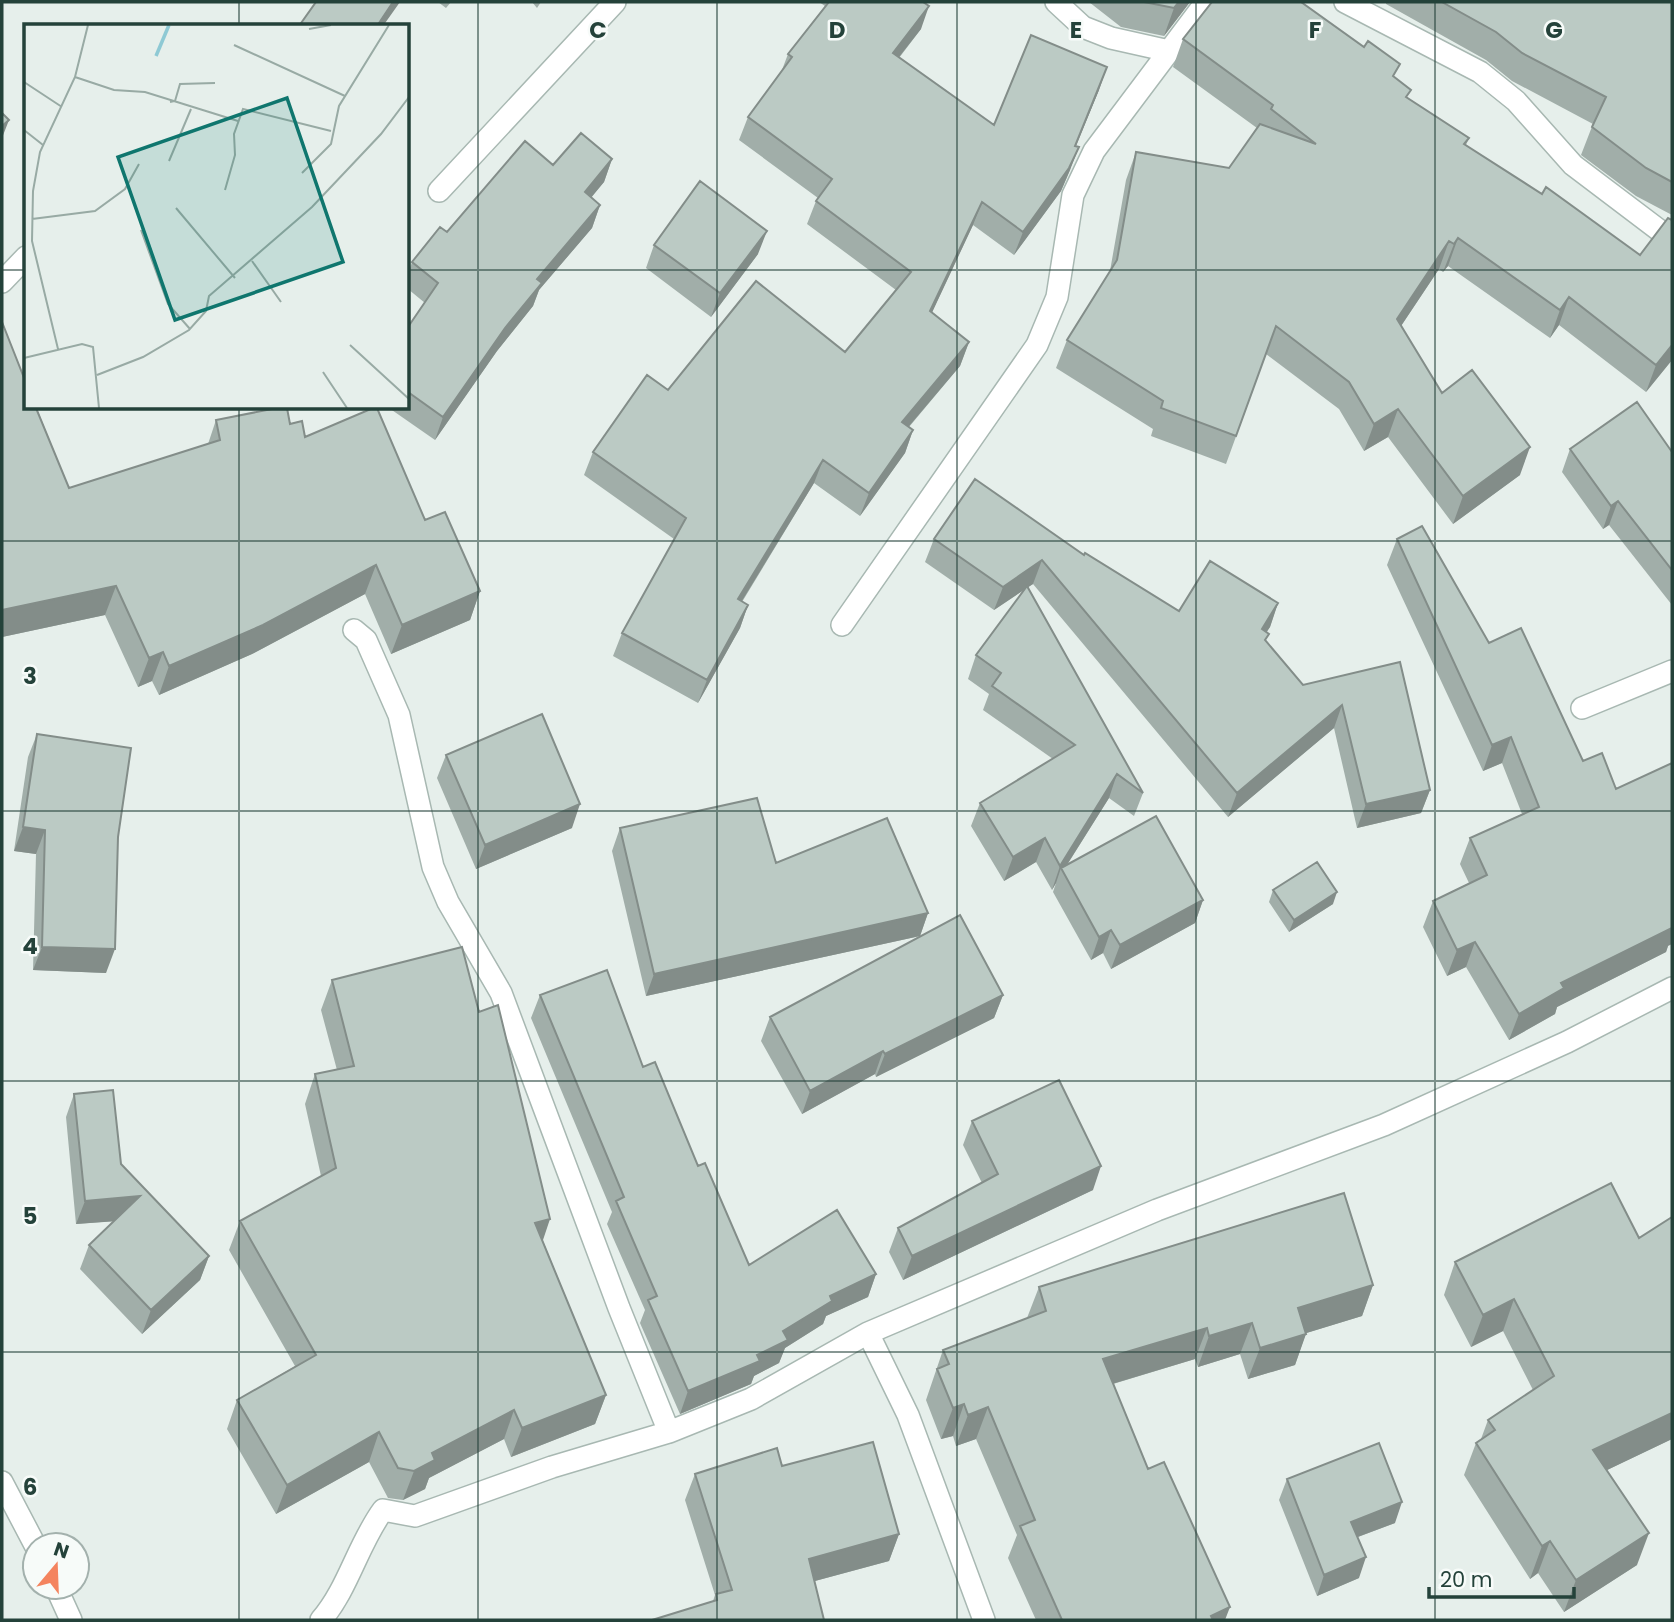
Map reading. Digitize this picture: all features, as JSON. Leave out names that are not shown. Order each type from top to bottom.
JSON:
[{"type":"street","points":[[439,191],[615,2]]},
{"type":"street","points":[[1056,2],[1083,27],[1111,38],[1169,51]]},
{"type":"street","points":[[842,625],[1037,345],[1057,297],[1073,195],[1094,151],[1206,2]]},
{"type":"street","points":[[1345,2],[1479,72],[1516,101],[1573,165],[1672,240]]},
{"type":"street","points":[[2,282],[24,259]]},
{"type":"street","points":[[354,630],[366,640],[399,715],[433,867],[448,902],[501,993],[619,1308],[669,1432]]},
{"type":"street","points":[[1581,708],[1672,671]]},
{"type":"street","points":[[321,1620],[332,1608],[368,1531],[383,1510],[415,1516],[552,1467],[669,1432],[751,1399],[868,1333],[1157,1210],[1384,1125],[1567,1042],[1672,988]]},
{"type":"street","points":[[868,1333],[908,1415],[984,1620]]},
{"type":"street","points":[[2,1482],[28,1531]]},
{"type":"street","points":[[62,1601],[71,1620]]},
{"type":"building","points":[[316,2],[393,2],[378,24],[300,24]]},
{"type":"building","points":[[829,2],[923,2],[929,6],[893,53],[994,125],[1031,35],[1107,67],[1075,146],[1079,147],[1069,168],[1023,232],[982,202],[930,311],[969,342],[902,422],[913,430],[869,493],[823,460],[738,599],[748,605],[707,680],[622,633],[686,518],[593,452],[647,375],[668,390],[756,281],[845,352],[911,272],[816,201],[832,179],[748,117],[792,57],[788,54]]},
{"type":"building","points":[[1144,2],[1179,2],[1174,8]]},
{"type":"building","points":[[1212,2],[1301,2],[1364,47],[1368,41],[1400,64],[1393,76],[1411,90],[1406,97],[1469,138],[1464,144],[1542,194],[1546,187],[1640,255],[1668,218],[1672,220],[1672,345],[1656,365],[1569,297],[1560,310],[1458,238],[1454,244],[1449,241],[1397,319],[1442,393],[1472,370],[1530,447],[1463,496],[1398,409],[1374,424],[1349,382],[1276,326],[1236,436],[1161,408],[1163,401],[1067,340],[1117,260],[1136,152],[1229,168],[1260,124],[1316,144],[1271,109],[1273,105],[1183,39]]},
{"type":"building","points":[[1442,2],[1672,2],[1672,182],[1646,168],[1592,127],[1606,97],[1522,53],[1496,32]]},
{"type":"building","points":[[2,113],[9,120],[2,126]]},
{"type":"building","points":[[581,133],[612,159],[585,192],[600,205],[537,279],[542,283],[505,328],[443,417],[410,393],[410,324],[438,283],[412,262],[440,227],[447,232],[525,141],[553,165]]},
{"type":"building","points":[[700,181],[767,231],[720,293],[654,245]]},
{"type":"building","points":[[2,322],[24,378],[24,410],[37,410],[69,488],[220,440],[216,420],[267,410],[287,410],[290,424],[302,421],[305,437],[368,410],[378,410],[425,520],[445,512],[480,591],[402,625],[376,565],[263,625],[169,666],[163,652],[149,658],[116,586],[2,610]]},
{"type":"building","points":[[1637,402],[1672,452],[1672,570],[1618,501],[1611,506],[1570,449]]},
{"type":"building","points":[[975,479],[1084,555],[1085,553],[1179,611],[1210,561],[1278,603],[1262,629],[1269,634],[1265,640],[1303,685],[1400,662],[1430,790],[1366,804],[1342,705],[1237,793],[1042,560],[1003,587],[934,539]]},
{"type":"building","points":[[1422,526],[1489,643],[1521,628],[1583,761],[1602,753],[1616,789],[1672,763],[1672,928],[1561,983],[1564,988],[1519,1014],[1475,942],[1457,950],[1433,901],[1487,875],[1470,838],[1539,807],[1511,737],[1492,745],[1397,539]]},
{"type":"building","points":[[1027,586],[1143,793],[1117,774],[1060,866],[1045,838],[1013,857],[980,803],[1075,745],[992,686],[1001,673],[976,655]]},
{"type":"building","points":[[542,714],[580,804],[485,845],[446,755]]},
{"type":"building","points":[[37,734],[131,748],[118,837],[115,949],[42,947],[45,830],[23,827]]},
{"type":"building","points":[[757,798],[776,863],[887,818],[928,913],[654,974],[620,828]]},
{"type":"building","points":[[1156,816],[1203,900],[1120,945],[1111,930],[1099,937],[1061,868]]},
{"type":"building","points":[[1317,862],[1337,892],[1294,920],[1273,890]]},
{"type":"building","points":[[960,915],[1003,995],[885,1054],[883,1051],[810,1091],[770,1017]]},
{"type":"building","points":[[462,947],[479,1012],[498,1005],[550,1219],[535,1223],[606,1395],[522,1428],[514,1410],[432,1453],[435,1460],[414,1471],[398,1468],[379,1432],[287,1485],[237,1400],[316,1355],[240,1221],[336,1168],[315,1074],[354,1066],[332,980]]},
{"type":"building","points":[[607,970],[643,1067],[655,1062],[698,1166],[705,1163],[749,1265],[837,1210],[876,1274],[830,1296],[832,1301],[783,1331],[788,1340],[757,1355],[760,1361],[688,1391],[648,1300],[657,1296],[616,1201],[624,1197],[540,995]]},
{"type":"building","points":[[1059,1080],[1101,1166],[912,1256],[898,1228],[998,1174],[972,1121]]},
{"type":"building","points":[[113,1090],[121,1164],[209,1256],[151,1310],[89,1245],[140,1196],[85,1201],[74,1094]]},
{"type":"building","points":[[1611,1183],[1639,1238],[1672,1217],[1672,1413],[1593,1450],[1649,1533],[1576,1580],[1550,1541],[1542,1546],[1476,1443],[1495,1430],[1488,1420],[1554,1376],[1514,1299],[1483,1315],[1455,1262]]},
{"type":"building","points":[[1344,1193],[1373,1285],[1298,1308],[1306,1334],[1260,1348],[1252,1323],[1209,1336],[1207,1328],[1103,1359],[1148,1469],[1164,1462],[1230,1607],[1211,1616],[1213,1620],[1062,1620],[1020,1526],[1035,1520],[988,1407],[968,1415],[964,1404],[953,1408],[937,1369],[949,1364],[943,1350],[1046,1311],[1039,1287]]},
{"type":"building","points":[[873,1442],[899,1534],[809,1559],[824,1620],[652,1620],[717,1600],[716,1594],[732,1590],[695,1474],[777,1448],[782,1466]]},
{"type":"building","points":[[1379,1443],[1402,1502],[1351,1522],[1366,1557],[1324,1575],[1287,1479]]}]
